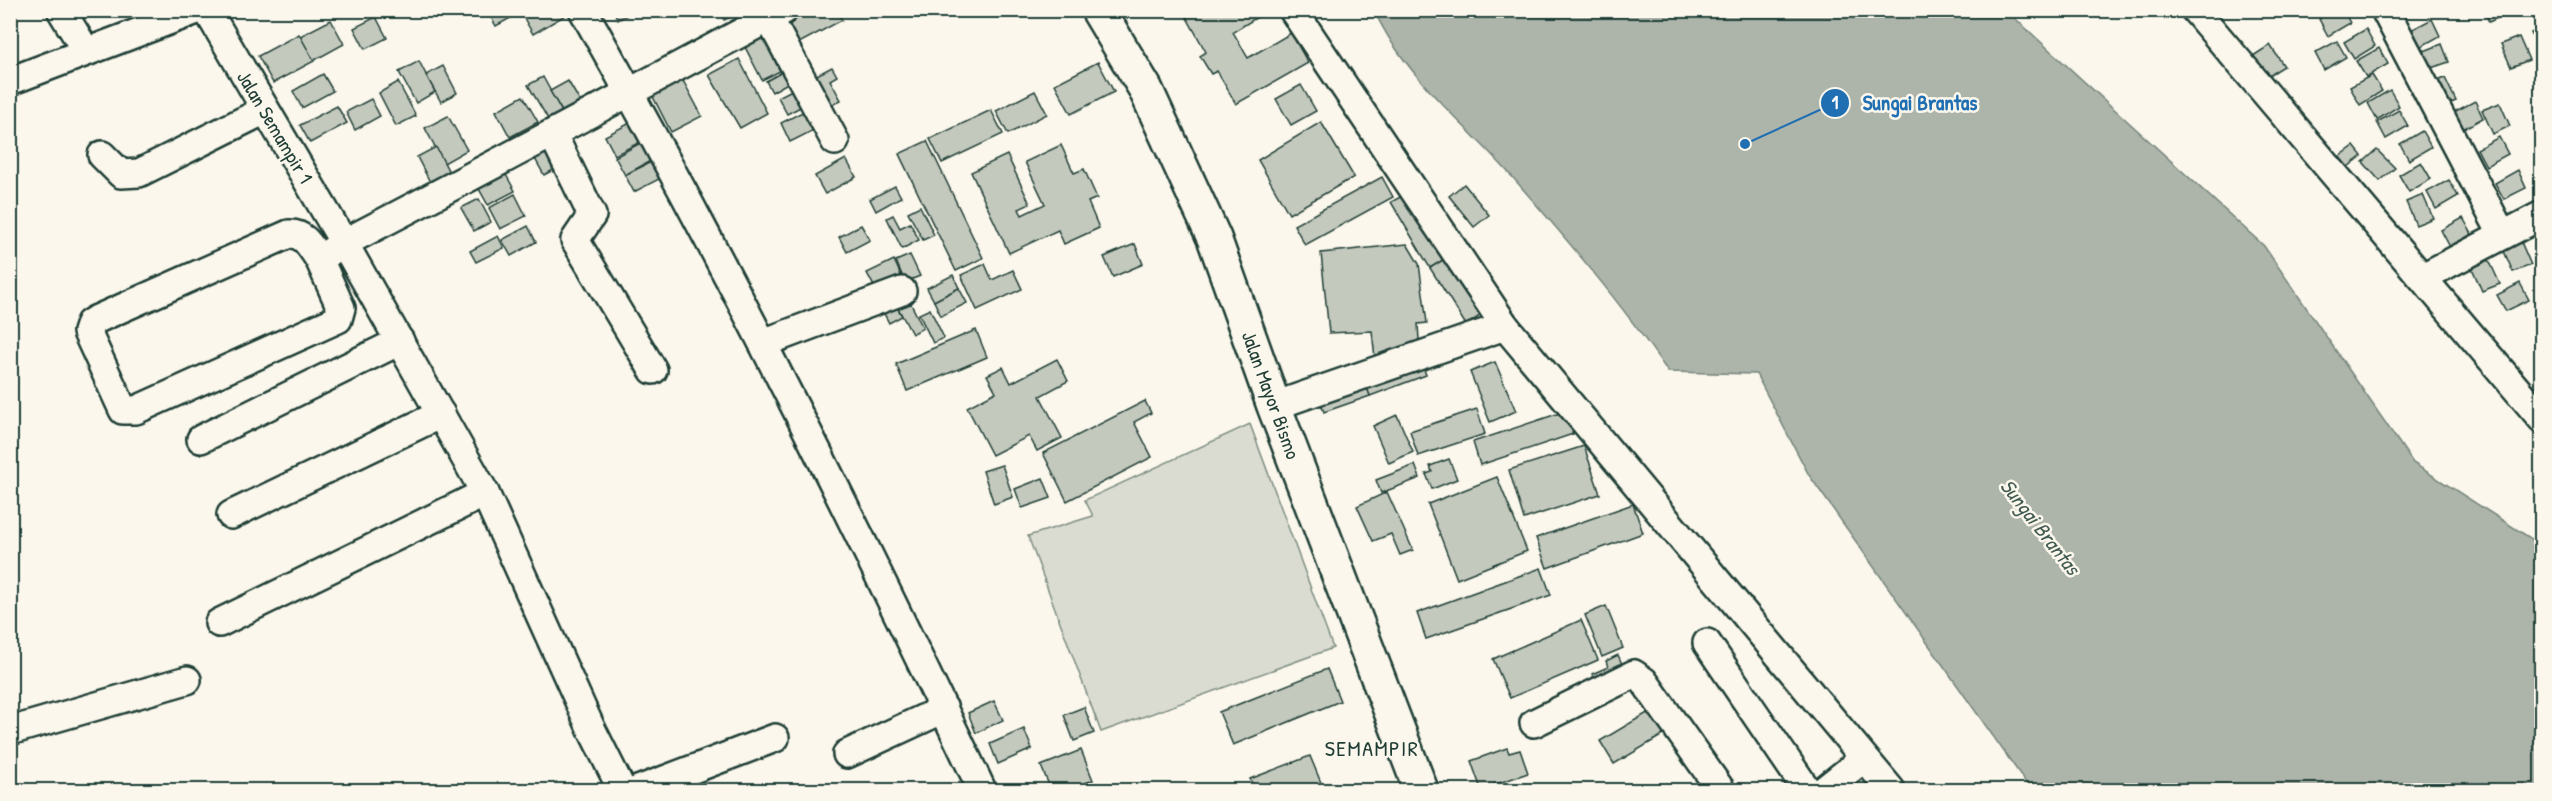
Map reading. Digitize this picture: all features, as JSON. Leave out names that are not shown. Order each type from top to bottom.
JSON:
[{"type":"main road","name":"Jalan Mayor Bismo","points":[[1098,10],[1145,88],[1214,238],[1274,406],[1421,790]]},
{"type":"street","points":[[61,10],[86,51]]},
{"type":"street","points":[[10,81],[197,10]]},
{"type":"street","name":"Jalan Semampir 1","points":[[207,10],[344,243],[485,493],[591,728],[622,790]]},
{"type":"street","points":[[583,10],[763,343],[982,790]]},
{"type":"street","points":[[1293,10],[1505,326],[1891,790]]},
{"type":"street","points":[[2195,10],[2541,419]]},
{"type":"street","points":[[2385,10],[2502,234]]},
{"type":"street","points":[[320,259],[344,243],[553,135],[777,14],[835,141]]},
{"type":"street","points":[[102,155],[121,174],[139,173],[265,110]]},
{"type":"street","points":[[553,135],[592,215],[575,240],[653,370]]},
{"type":"street","points":[[2423,277],[2541,215]]},
{"type":"street","points":[[297,233],[303,237],[320,259],[341,308],[338,319],[136,410],[123,410],[89,338],[87,328],[90,323],[290,234],[297,233]]},
{"type":"street","points":[[763,343],[902,291]]},
{"type":"street","points":[[1274,406],[1505,326]]},
{"type":"street","points":[[201,439],[400,341]]},
{"type":"street","points":[[231,514],[441,414]]},
{"type":"street","points":[[219,623],[485,493]]},
{"type":"street","points":[[1707,643],[1807,790]]},
{"type":"street","points":[[1534,723],[1634,674],[1644,681],[1721,790]]},
{"type":"street","points":[[10,731],[187,680]]},
{"type":"street","points":[[847,754],[944,709]]},
{"type":"street","points":[[638,790],[775,738]]},
{"type":"street","points":[[1824,790],[1863,759]]},
{"type":"shaded area","points":[[1250,424],[1333,648],[1101,732],[1028,536],[1093,516],[1085,500]]},
{"type":"water","points":[[1374,11],[2007,11],[2264,246],[2413,463],[2541,545],[2541,790],[2031,790],[1809,475],[1756,374],[1668,372],[1631,320],[1571,245],[1508,172],[1436,98],[1409,66]]},
{"type":"building","points":[[487,10],[525,10],[496,26]]},
{"type":"building","points":[[525,10],[567,10],[569,13],[533,34],[521,13]]},
{"type":"building","points":[[613,10],[636,10],[618,20]]},
{"type":"building","points":[[719,10],[736,10],[737,14],[724,20]]},
{"type":"building","points":[[803,10],[837,10],[842,20],[788,49],[775,25]]},
{"type":"building","points":[[1195,10],[1256,10],[1259,16],[1233,32],[1248,58],[1291,33],[1308,63],[1236,104],[1217,71],[1211,74],[1200,56],[1206,52],[1186,16]]},
{"type":"building","points":[[2335,10],[2343,10],[2350,23],[2328,36],[2319,19]]},
{"type":"building","points":[[2484,10],[2505,10],[2506,14],[2489,22]]},
{"type":"building","points":[[376,17],[387,38],[365,49],[354,28]]},
{"type":"building","points":[[2432,19],[2440,36],[2418,48],[2409,31]]},
{"type":"building","points":[[331,20],[344,44],[313,61],[300,36]]},
{"type":"building","points":[[2366,29],[2375,46],[2354,59],[2344,42]]},
{"type":"building","points":[[2542,29],[2542,56],[2541,56],[2531,33]]},
{"type":"building","points":[[299,34],[314,61],[273,83],[258,56]]},
{"type":"building","points":[[2519,37],[2529,60],[2511,67],[2501,44]]},
{"type":"building","points":[[763,38],[780,71],[762,80],[745,47]]},
{"type":"building","points":[[2337,41],[2346,57],[2324,70],[2315,53]]},
{"type":"building","points":[[2442,44],[2449,62],[2425,70],[2419,53]]},
{"type":"building","points":[[2270,45],[2284,66],[2268,76],[2253,56]]},
{"type":"building","points":[[2379,48],[2388,64],[2366,77],[2356,61]]},
{"type":"building","points":[[739,59],[767,113],[740,128],[709,75]]},
{"type":"building","points":[[419,61],[435,92],[416,103],[399,72]]},
{"type":"building","points":[[1098,62],[1114,92],[1071,114],[1055,84]]},
{"type":"building","points":[[443,66],[457,93],[441,102],[426,75]]},
{"type":"building","points":[[832,67],[837,76],[830,80],[841,100],[825,109],[809,79]]},
{"type":"building","points":[[784,71],[798,77],[772,92],[766,81]]},
{"type":"building","points":[[323,74],[333,91],[302,108],[293,91]]},
{"type":"building","points":[[680,75],[702,116],[671,132],[650,91]]},
{"type":"building","points":[[2372,75],[2382,91],[2360,105],[2350,87]]},
{"type":"building","points":[[543,77],[562,112],[548,119],[528,85]]},
{"type":"building","points":[[2445,78],[2456,101],[2438,108],[2428,85]]},
{"type":"building","points":[[568,81],[582,105],[564,115],[550,91]]},
{"type":"building","points":[[398,82],[416,116],[396,126],[379,93]]},
{"type":"building","points":[[1301,85],[1316,111],[1291,125],[1276,99]]},
{"type":"building","points":[[794,89],[810,102],[787,114],[778,97]]},
{"type":"building","points":[[2390,90],[2399,106],[2377,120],[2368,103]]},
{"type":"building","points":[[1035,91],[1047,114],[1008,134],[996,111]]},
{"type":"building","points":[[523,96],[538,122],[510,137],[496,111]]},
{"type":"building","points":[[371,99],[380,116],[355,130],[346,112]]},
{"type":"building","points":[[2475,101],[2483,118],[2461,130],[2452,113]]},
{"type":"building","points":[[2500,103],[2510,126],[2493,134],[2482,110]]},
{"type":"building","points":[[337,106],[347,123],[310,143],[300,125]]},
{"type":"building","points":[[812,107],[822,126],[790,142],[781,123]]},
{"type":"building","points":[[991,110],[1003,134],[942,163],[930,139]]},
{"type":"building","points":[[2399,110],[2408,126],[2386,139],[2377,122]]},
{"type":"building","points":[[448,116],[467,150],[444,163],[425,128]]},
{"type":"building","points":[[632,122],[642,141],[615,155],[605,136]]},
{"type":"building","points":[[1321,122],[1354,177],[1289,214],[1258,160]]},
{"type":"building","points":[[2422,131],[2431,147],[2409,160],[2400,144]]},
{"type":"building","points":[[2499,137],[2508,154],[2486,166],[2477,149]]},
{"type":"building","points":[[644,141],[654,159],[625,175],[615,157]]},
{"type":"building","points":[[927,141],[983,258],[956,271],[899,154]]},
{"type":"building","points":[[1061,145],[1074,173],[1084,169],[1097,198],[1088,202],[1099,228],[1064,244],[1058,230],[1009,253],[971,172],[1007,155],[1030,204],[1019,209],[1022,215],[1045,204],[1025,162]]},
{"type":"building","points":[[551,146],[561,166],[544,175],[533,155]]},
{"type":"building","points":[[2354,146],[2362,156],[2340,173],[2332,162]]},
{"type":"building","points":[[436,147],[449,172],[430,182],[417,157]]},
{"type":"building","points":[[2377,150],[2395,168],[2380,181],[2363,162]]},
{"type":"building","points":[[846,159],[856,177],[825,194],[815,176]]},
{"type":"building","points":[[653,161],[661,178],[634,192],[625,175]]},
{"type":"building","points":[[2421,162],[2431,179],[2409,192],[2399,175]]},
{"type":"building","points":[[2518,170],[2526,188],[2504,199],[2495,183]]},
{"type":"building","points":[[505,173],[515,191],[488,205],[478,187]]},
{"type":"building","points":[[1382,177],[1393,197],[1305,245],[1294,225]]},
{"type":"building","points":[[2449,180],[2458,196],[2436,209],[2427,192]]},
{"type":"building","points":[[1464,184],[1489,215],[1474,227],[1449,196]]},
{"type":"building","points":[[895,186],[901,197],[876,211],[870,199]]},
{"type":"building","points":[[515,194],[526,216],[500,229],[489,208]]},
{"type":"building","points":[[1404,195],[1443,260],[1430,268],[1391,202]]},
{"type":"building","points":[[2423,195],[2433,218],[2416,225],[2406,202]]},
{"type":"building","points":[[479,199],[491,222],[474,231],[461,208]]},
{"type":"building","points":[[920,206],[934,235],[923,240],[908,212]]},
{"type":"building","points":[[893,215],[900,228],[910,223],[919,240],[902,249],[887,218]]},
{"type":"building","points":[[2463,218],[2472,234],[2450,247],[2441,230]]},
{"type":"building","points":[[861,225],[870,240],[847,252],[839,237]]},
{"type":"building","points":[[528,226],[536,242],[511,256],[502,240]]},
{"type":"building","points":[[498,236],[504,248],[476,262],[470,251]]},
{"type":"building","points":[[2521,242],[2531,265],[2513,272],[2503,249]]},
{"type":"building","points":[[1135,244],[1143,264],[1113,277],[1104,257]]},
{"type":"building","points":[[1407,244],[1419,264],[1427,323],[1418,324],[1419,340],[1375,358],[1372,331],[1329,333],[1321,253]]},
{"type":"building","points":[[910,255],[920,276],[905,282],[896,261]]},
{"type":"building","points":[[1451,255],[1486,312],[1466,325],[1430,268]]},
{"type":"building","points":[[894,260],[903,280],[877,292],[867,273]]},
{"type":"building","points":[[2489,260],[2500,284],[2482,291],[2472,268]]},
{"type":"building","points":[[985,264],[992,280],[1013,270],[1022,289],[977,310],[961,275]]},
{"type":"building","points":[[953,275],[959,288],[934,301],[927,288]]},
{"type":"building","points":[[2520,283],[2529,300],[2506,311],[2497,295]]},
{"type":"building","points":[[959,288],[967,303],[941,316],[934,301]]},
{"type":"building","points":[[893,300],[902,316],[889,323],[880,306]]},
{"type":"building","points":[[909,300],[923,328],[912,334],[897,306]]},
{"type":"building","points":[[930,309],[944,338],[933,343],[919,314]]},
{"type":"building","points":[[976,330],[987,357],[907,391],[896,364]]},
{"type":"building","points":[[1057,359],[1068,381],[1040,396],[1062,438],[1037,451],[1029,436],[992,455],[967,407],[996,392],[987,375],[1003,367],[1011,383]]},
{"type":"building","points":[[1421,361],[1426,375],[1370,396],[1364,382]]},
{"type":"building","points":[[1495,362],[1516,411],[1490,422],[1470,372]]},
{"type":"building","points":[[1363,377],[1370,396],[1324,412],[1317,394]]},
{"type":"building","points":[[1145,401],[1151,413],[1134,422],[1152,457],[1067,501],[1043,453]]},
{"type":"building","points":[[1477,409],[1485,434],[1418,456],[1410,431]]},
{"type":"building","points":[[1566,411],[1573,434],[1480,465],[1473,442]]},
{"type":"building","points":[[1397,415],[1413,452],[1389,463],[1373,426]]},
{"type":"building","points":[[1584,446],[1600,494],[1524,519],[1509,470]]},
{"type":"building","points":[[1449,459],[1457,479],[1432,489],[1426,474],[1432,472],[1430,466]]},
{"type":"building","points":[[1002,465],[1013,497],[994,504],[983,471]]},
{"type":"building","points":[[1415,465],[1420,478],[1381,493],[1376,480]]},
{"type":"building","points":[[1497,477],[1527,551],[1457,579],[1428,504]]},
{"type":"building","points":[[1043,478],[1051,498],[1022,508],[1015,489]]},
{"type":"building","points":[[1387,492],[1413,550],[1400,555],[1391,534],[1373,541],[1357,506]]},
{"type":"building","points":[[1633,504],[1643,533],[1547,568],[1536,538]]},
{"type":"building","points":[[1541,568],[1551,595],[1426,639],[1417,613]]},
{"type":"building","points":[[1606,606],[1623,648],[1602,657],[1585,615]]},
{"type":"building","points":[[1581,620],[1598,660],[1510,698],[1493,659]]},
{"type":"building","points":[[1618,655],[1627,675],[1598,688],[1592,674],[1608,667],[1606,661]]},
{"type":"building","points":[[1327,669],[1340,701],[1233,745],[1219,712]]},
{"type":"building","points":[[994,701],[1003,720],[976,733],[968,713]]},
{"type":"building","points":[[1659,706],[1673,729],[1614,764],[1600,741]]},
{"type":"building","points":[[1084,707],[1094,733],[1074,741],[1064,715]]},
{"type":"building","points":[[1024,729],[1032,749],[998,764],[990,744]]},
{"type":"building","points":[[1507,748],[1509,753],[1520,750],[1528,773],[1481,789],[1471,761]]},
{"type":"building","points":[[1081,750],[1093,780],[1067,790],[1051,790],[1041,766]]},
{"type":"building","points":[[1310,756],[1324,790],[1255,790],[1250,779]]},
{"type":"place","name":"Sungai Brantas","points":[[1745,144]]},
{"type":"district","name":"SEMAMPIR","points":[[1372,748]]}]
